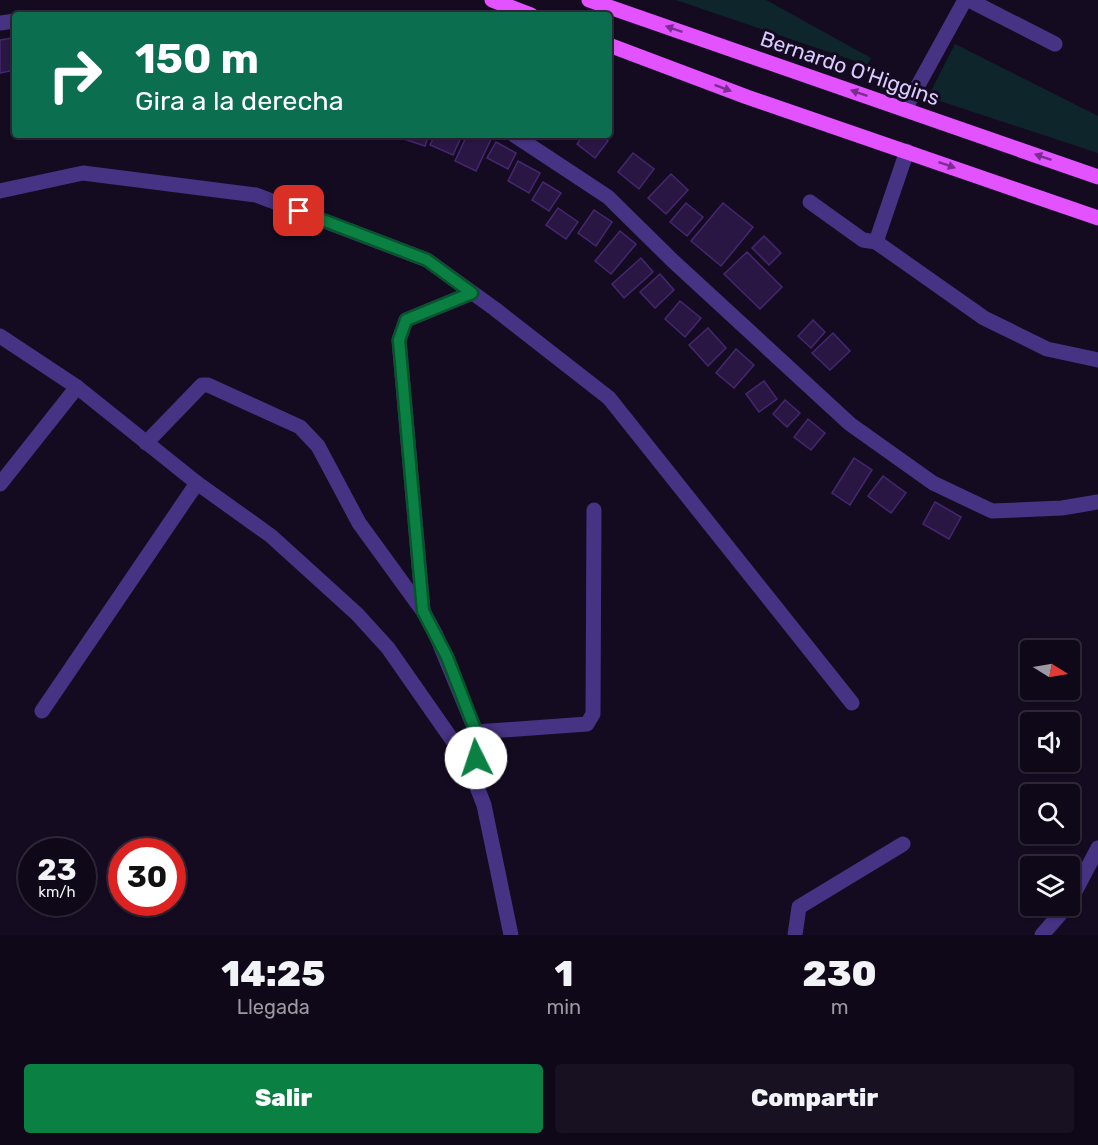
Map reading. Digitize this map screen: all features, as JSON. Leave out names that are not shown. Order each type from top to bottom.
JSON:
[{"type":"main road","points":[[492,0],[523,12]]},
{"type":"main road","name":"Bernardo O'Higgins","points":[[589,0],[1098,177]]},
{"type":"main road","points":[[612,46],[747,97],[1098,218]]},
{"type":"street","points":[[905,109],[967,0],[1055,44]]},
{"type":"street","points":[[519,138],[608,197],[673,261],[850,424],[933,483],[992,511],[1062,507],[1098,502]]},
{"type":"street","points":[[876,242],[907,152]]},
{"type":"street","points":[[0,191],[83,173],[256,195],[427,260],[609,398],[852,703]]},
{"type":"street","points":[[810,202],[863,240],[876,242],[984,318],[1047,349],[1098,360]]},
{"type":"street","points":[[423,611],[399,340],[406,320],[472,293]]},
{"type":"street","points":[[0,336],[77,387],[197,483],[271,536],[357,614],[388,648],[455,744],[472,774],[487,816],[511,935]]},
{"type":"street","points":[[146,443],[202,385],[208,385],[300,427],[318,447],[341,492],[375,548],[423,611],[447,657],[476,732],[476,758],[472,774]]},
{"type":"street","points":[[0,484],[77,387]]},
{"type":"street","points":[[42,711],[197,483]]},
{"type":"street","points":[[476,732],[587,724],[591,720],[593,714],[594,510]]},
{"type":"street","points":[[795,935],[799,907],[903,844]]},
{"type":"street","points":[[1080,882],[1098,848]]},
{"type":"street","points":[[1042,935],[1058,916]]},
{"type":"green space","points":[[676,0],[766,0],[871,58],[867,65]]},
{"type":"green space","points":[[955,44],[1098,116],[1098,153],[928,97]]},
{"type":"building","points":[[12,38],[12,71],[0,73],[0,40]]},
{"type":"building","points":[[404,138],[428,138],[425,146]]},
{"type":"building","points":[[434,138],[461,138],[453,155],[430,145]]},
{"type":"building","points":[[466,138],[492,138],[476,171],[455,161]]},
{"type":"building","points":[[581,138],[604,138],[608,141],[595,158],[577,144]]},
{"type":"building","points":[[496,142],[516,153],[508,169],[487,158]]},
{"type":"building","points":[[633,153],[654,169],[639,189],[618,172]]},
{"type":"building","points":[[518,161],[540,173],[529,193],[508,181]]},
{"type":"building","points":[[671,174],[688,190],[666,214],[648,198]]},
{"type":"building","points":[[543,182],[561,193],[549,211],[532,200]]},
{"type":"building","points":[[686,203],[703,217],[687,236],[670,222]]},
{"type":"building","points":[[723,203],[753,227],[721,266],[691,241]]},
{"type":"building","points":[[558,208],[578,222],[566,239],[546,225]]},
{"type":"building","points":[[594,210],[612,222],[596,246],[578,233]]},
{"type":"building","points":[[620,231],[636,244],[611,274],[595,261]]},
{"type":"building","points":[[764,236],[781,253],[769,265],[752,248]]},
{"type":"building","points":[[747,252],[782,287],[760,309],[724,274]]},
{"type":"building","points":[[641,258],[653,272],[624,298],[612,284]]},
{"type":"building","points":[[660,274],[674,290],[655,308],[640,292]]},
{"type":"building","points":[[680,301],[701,318],[685,337],[665,319]]},
{"type":"building","points":[[813,320],[825,332],[811,348],[798,336]]},
{"type":"building","points":[[708,328],[726,348],[708,366],[689,345]]},
{"type":"building","points":[[833,333],[850,351],[830,370],[812,353]]},
{"type":"building","points":[[736,349],[754,365],[734,388],[716,373]]},
{"type":"building","points":[[764,381],[777,399],[759,412],[746,394]]},
{"type":"building","points":[[785,400],[800,413],[787,427],[773,414]]},
{"type":"building","points":[[808,419],[825,433],[811,450],[794,437]]},
{"type":"building","points":[[854,458],[872,470],[850,505],[832,493]]},
{"type":"building","points":[[883,476],[906,493],[891,513],[868,496]]},
{"type":"building","points":[[935,502],[961,517],[949,539],[923,524]]},
{"type":"route","points":[[299,211],[427,260],[472,293],[406,320],[399,340],[423,611],[447,657],[476,732],[476,758]]}]
